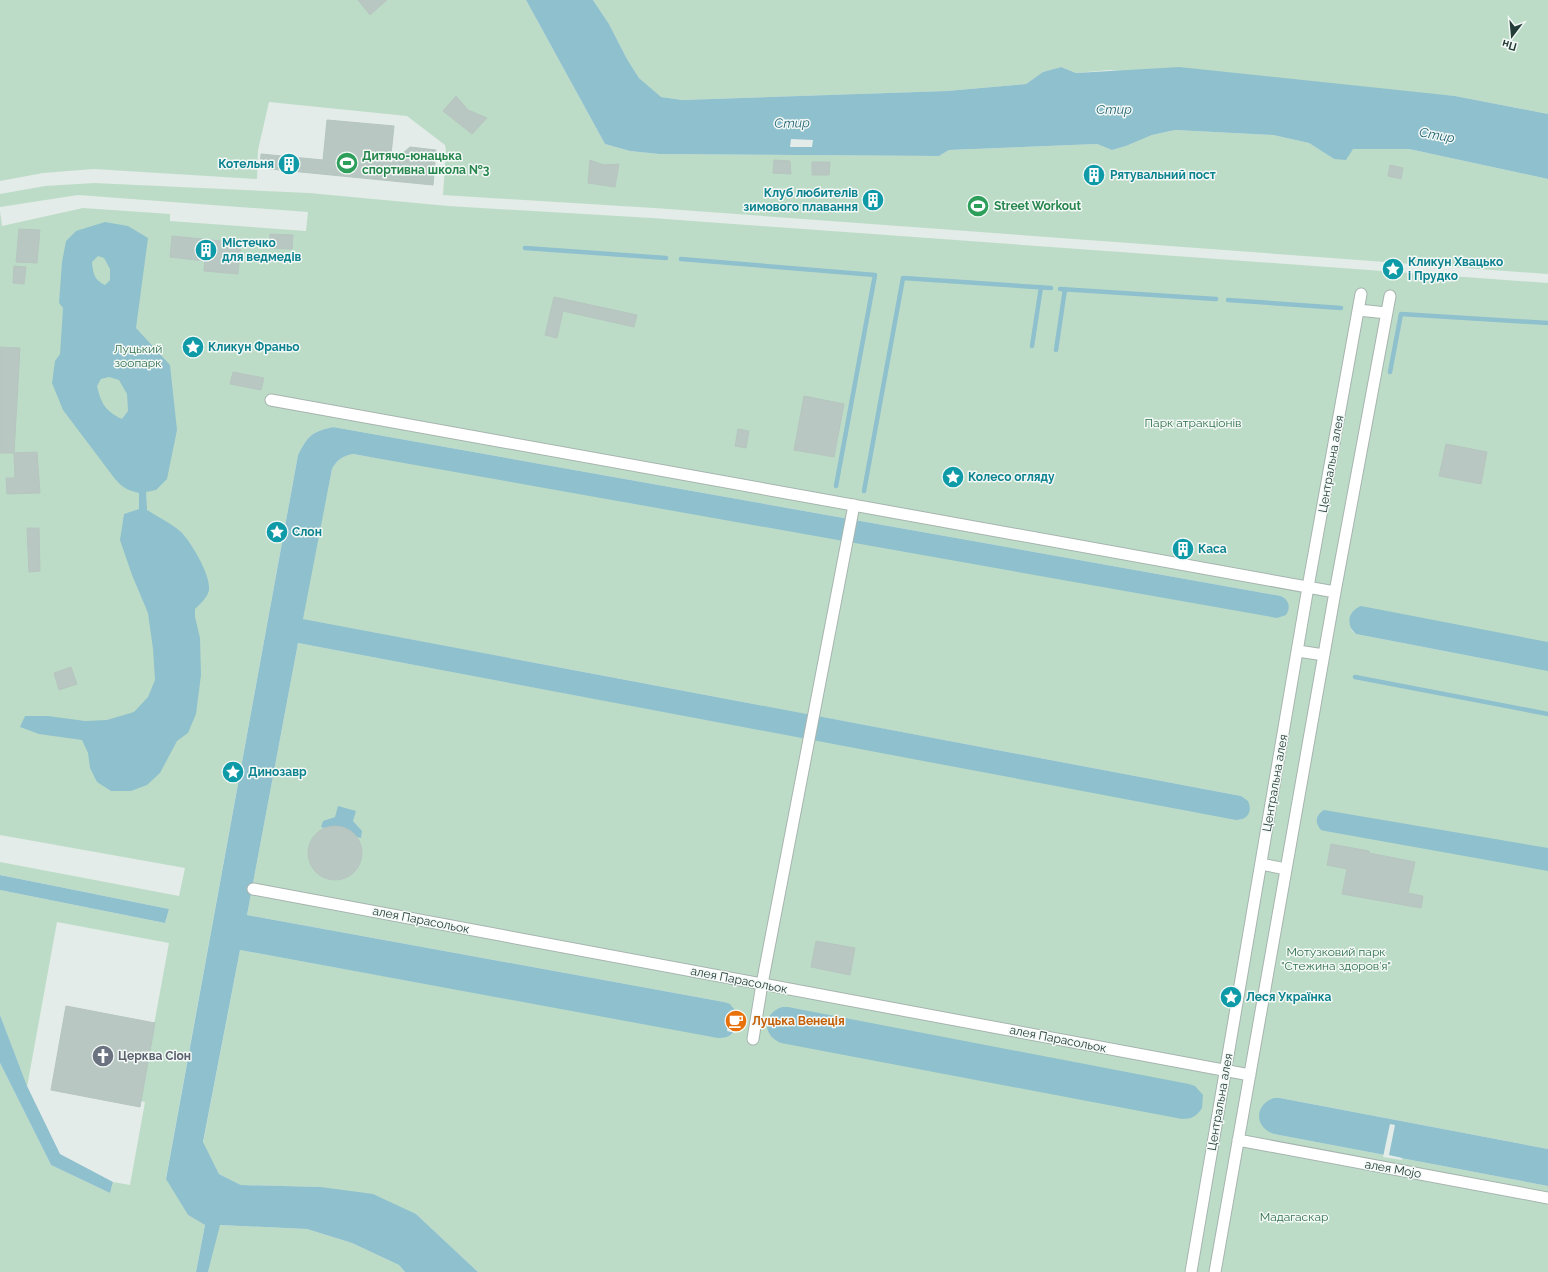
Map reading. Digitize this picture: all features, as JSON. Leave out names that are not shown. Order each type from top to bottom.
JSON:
[{"type":"street","name":"Центральна алея","points":[[1191,1272],[1308,588],[1362,294]]},
{"type":"street","name":"Центральна алея","points":[[1215,1272],[1335,592],[1390,296]]},
{"type":"street","points":[[1358,310],[1387,313]]},
{"type":"street","points":[[270,400],[1335,592]]},
{"type":"street","points":[[753,1039],[762,984],[854,505]]},
{"type":"street","points":[[1298,651],[1324,655]]},
{"type":"street","points":[[1261,864],[1286,869]]},
{"type":"street","name":"алея Парасольок","points":[[253,889],[1250,1075]]},
{"type":"street","name":"алея Mojo","points":[[1238,1140],[1548,1198]]},
{"type":"green space","points":[[0,0],[526,0],[605,144],[630,151],[659,154],[939,156],[949,150],[1097,144],[1112,150],[1152,135],[1175,130],[1273,135],[1309,143],[1334,159],[1353,149],[1409,149],[1548,179],[1548,274],[654,208],[443,195],[445,145],[407,116],[269,102],[258,150],[257,179],[94,169],[43,173],[0,181]]},
{"type":"green space","points":[[593,0],[1548,0],[1548,114],[1455,96],[1109,70],[1076,73],[1061,67],[1043,72],[1026,84],[947,91],[682,100],[660,97],[639,78],[627,59],[609,24]]},
{"type":"green space","points":[[94,183],[309,193],[448,206],[652,218],[1548,283],[1548,1149],[1280,1098],[1269,1102],[1264,1106],[1259,1116],[1274,1134],[1548,1186],[1548,1272],[478,1272],[416,1214],[321,1187],[241,1185],[219,1174],[203,1143],[240,950],[718,1037],[730,1036],[735,1031],[724,1002],[247,915],[298,643],[1241,820],[1241,796],[302,619],[332,469],[343,457],[352,454],[1285,598],[1281,596],[333,427],[315,433],[311,436],[298,455],[166,1178],[188,1215],[205,1225],[196,1272],[0,1272],[0,1063],[51,1165],[110,1193],[113,1182],[130,1185],[145,1102],[140,1101],[169,943],[57,922],[27,1087],[0,1015],[0,890],[165,923],[169,909],[0,875],[0,862],[179,896],[185,868],[0,835],[0,211],[2,226],[83,208],[170,214],[170,221],[306,231],[308,212],[78,195],[0,207],[0,194],[45,186]],"holes":[[[1349,621],[1512,664],[1356,634],[1352,631]]]},
{"type":"green space","points":[[219,1225],[307,1229],[352,1243],[399,1265],[405,1272],[208,1272]]},
{"type":"water","name":"Стир","points":[[526,0],[593,0],[609,24],[627,59],[639,78],[661,97],[682,100],[947,91],[1026,84],[1043,72],[1061,67],[1076,73],[1179,67],[1455,96],[1548,114],[1548,179],[1409,149],[1353,149],[1346,160],[1334,159],[1309,143],[1273,135],[1175,130],[1152,135],[1112,150],[1097,144],[949,150],[939,156],[659,154],[630,151],[605,144]]},
{"type":"water","points":[[105,222],[128,226],[148,238],[136,328],[170,365],[177,430],[167,479],[156,490],[146,492],[147,510],[181,532],[200,559],[209,584],[207,595],[195,609],[195,617],[200,638],[201,675],[196,714],[188,733],[177,741],[160,773],[147,785],[131,791],[111,791],[97,782],[90,768],[88,753],[82,740],[39,734],[20,727],[25,716],[48,716],[85,721],[107,720],[134,712],[148,697],[155,680],[153,649],[148,613],[132,575],[120,540],[124,514],[139,509],[139,493],[124,487],[115,479],[63,410],[52,383],[55,361],[60,354],[63,308],[59,303],[62,262],[66,241],[76,231]],"holes":[[[98,256],[104,258],[110,269],[110,280],[105,285],[98,281],[94,273],[92,262]],[[109,377],[119,380],[127,394],[128,411],[122,419],[108,410],[102,402],[97,386],[101,379]]]},
{"type":"water","points":[[333,427],[1281,596],[1287,602],[1289,607],[1286,615],[1277,618],[353,454],[340,459],[332,469],[303,619],[1241,796],[1248,801],[1250,809],[1248,815],[1243,819],[1236,820],[298,643],[247,915],[724,1002],[730,1004],[738,1014],[734,1032],[724,1038],[718,1038],[240,950],[203,1142],[219,1174],[241,1185],[321,1187],[373,1194],[416,1214],[478,1272],[405,1272],[399,1265],[352,1243],[307,1229],[220,1225],[208,1272],[196,1272],[205,1225],[188,1215],[166,1179],[298,455],[311,436],[315,433]]},
{"type":"water","points":[[1361,606],[1548,642],[1548,671],[1356,634],[1350,627],[1349,623],[1353,611]]},
{"type":"water","points":[[338,806],[356,811],[353,821],[362,831],[361,838],[321,827],[323,821],[335,817]]},
{"type":"water","points":[[1324,810],[1548,848],[1548,871],[1321,830],[1317,824],[1317,819],[1319,814]]},
{"type":"water","points":[[0,875],[169,909],[165,923],[0,890]]},
{"type":"water","points":[[782,1007],[1189,1084],[1195,1086],[1203,1095],[1202,1108],[1194,1116],[1182,1119],[781,1043],[770,1035],[767,1025],[771,1014],[775,1010]]},
{"type":"water","points":[[0,1015],[27,1086],[60,1154],[113,1182],[110,1193],[51,1165],[0,1063]]},
{"type":"water","points":[[1274,1098],[1548,1149],[1548,1186],[1274,1134],[1267,1131],[1260,1121],[1259,1116],[1260,1111],[1267,1101]]},
{"type":"pier","points":[[791,139],[813,140],[812,147],[790,147]]},
{"type":"pier","points":[[731,1010],[740,1013],[740,1026],[736,1033],[727,1031]]},
{"type":"pier","points":[[1390,1124],[1395,1125],[1389,1155],[1402,1158],[1402,1160],[1383,1157]]},
{"type":"building","points":[[358,0],[387,0],[370,15]]},
{"type":"building","points":[[456,96],[468,110],[487,118],[472,134],[443,111]]},
{"type":"building","points":[[327,120],[394,126],[390,164],[410,147],[436,150],[433,185],[260,168],[261,154],[323,160]]},
{"type":"building","points":[[590,160],[604,165],[619,164],[615,187],[588,183]]},
{"type":"building","points":[[774,160],[790,161],[791,174],[773,173]]},
{"type":"building","points":[[812,162],[830,162],[829,175],[812,175]]},
{"type":"building","points":[[1390,165],[1403,168],[1401,179],[1388,176]]},
{"type":"building","points":[[19,229],[40,230],[37,263],[16,262]]},
{"type":"building","points":[[270,234],[293,235],[292,249],[270,248]]},
{"type":"building","name":"Містечко для ведмедів","points":[[172,236],[241,243],[238,274],[204,271],[205,261],[170,257]]},
{"type":"building","points":[[14,266],[26,267],[24,284],[13,283]]},
{"type":"building","points":[[554,297],[637,315],[634,327],[563,311],[557,338],[545,335]]},
{"type":"building","points":[[0,347],[20,348],[14,453],[0,453]]},
{"type":"building","points":[[233,372],[264,378],[261,390],[230,384]]},
{"type":"building","points":[[804,396],[844,404],[834,457],[794,450]]},
{"type":"building","points":[[738,429],[749,431],[746,448],[735,446]]},
{"type":"building","points":[[1446,444],[1487,452],[1481,484],[1439,476]]},
{"type":"building","points":[[37,452],[40,493],[7,494],[6,478],[15,478],[14,453]]},
{"type":"building","points":[[27,528],[39,528],[40,571],[29,572]]},
{"type":"building","points":[[71,667],[77,684],[59,690],[54,673]]},
{"type":"building","points":[[335,826],[345,828],[354,834],[360,843],[362,853],[360,863],[354,872],[345,878],[335,880],[325,878],[316,872],[310,863],[308,853],[310,843],[316,834],[325,828]]},
{"type":"building","points":[[1331,844],[1415,862],[1408,893],[1423,896],[1421,908],[1342,894],[1347,869],[1327,865]]},
{"type":"building","points":[[816,941],[855,948],[850,975],[811,967]]},
{"type":"building","name":"Церква Сіон","points":[[66,1006],[155,1023],[140,1107],[51,1090]]},
{"type":"waterway","points":[[525,248],[666,258]]},
{"type":"waterway","points":[[681,259],[875,275],[836,486]]},
{"type":"waterway","points":[[864,491],[903,278],[1051,288]]},
{"type":"waterway","points":[[1032,346],[1041,287]]},
{"type":"waterway","points":[[1060,289],[1216,299]]},
{"type":"waterway","points":[[1056,350],[1065,289]]},
{"type":"waterway","points":[[1228,300],[1341,308]]},
{"type":"waterway","points":[[1390,372],[1401,314],[1548,323]]},
{"type":"waterway","points":[[1355,677],[1548,714]]},
{"type":"place","name":"Дитячо-юнацька спортивна школа №3","points":[[347,163]]},
{"type":"place","name":"Котельня","points":[[289,164]]},
{"type":"place","name":"Рятувальний пост","points":[[1094,175]]},
{"type":"place","name":"Клуб любителів зимового плавання","points":[[873,200]]},
{"type":"place","name":"Street Workout","points":[[978,206]]},
{"type":"place","name":"Містечко для ведмедів","points":[[206,250]]},
{"type":"place","name":"Кликун Хвацько і Прудко","points":[[1393,269]]},
{"type":"place","name":"Кликун Франьо","points":[[193,347]]},
{"type":"place","name":"Колесо огляду","points":[[953,477]]},
{"type":"place","name":"Слон","points":[[277,532]]},
{"type":"place","name":"Каса","points":[[1183,549]]},
{"type":"place","name":"Динозавр","points":[[233,772]]},
{"type":"place","name":"Леся Українка","points":[[1231,997]]},
{"type":"place","name":"Луцька Венеція","points":[[736,1021]]},
{"type":"place","name":"Церква Сіон","points":[[103,1056]]},
{"type":"park label","name":"Луцький зоопарк","points":[[138,356]]},
{"type":"park label","name":"Парк атракціонів","points":[[1193,423]]},
{"type":"park label","name":"Мотузковий парк \"Стежина здоров’я\"","points":[[1336,959]]},
{"type":"park label","name":"Мадагаскар","points":[[1294,1217]]}]
